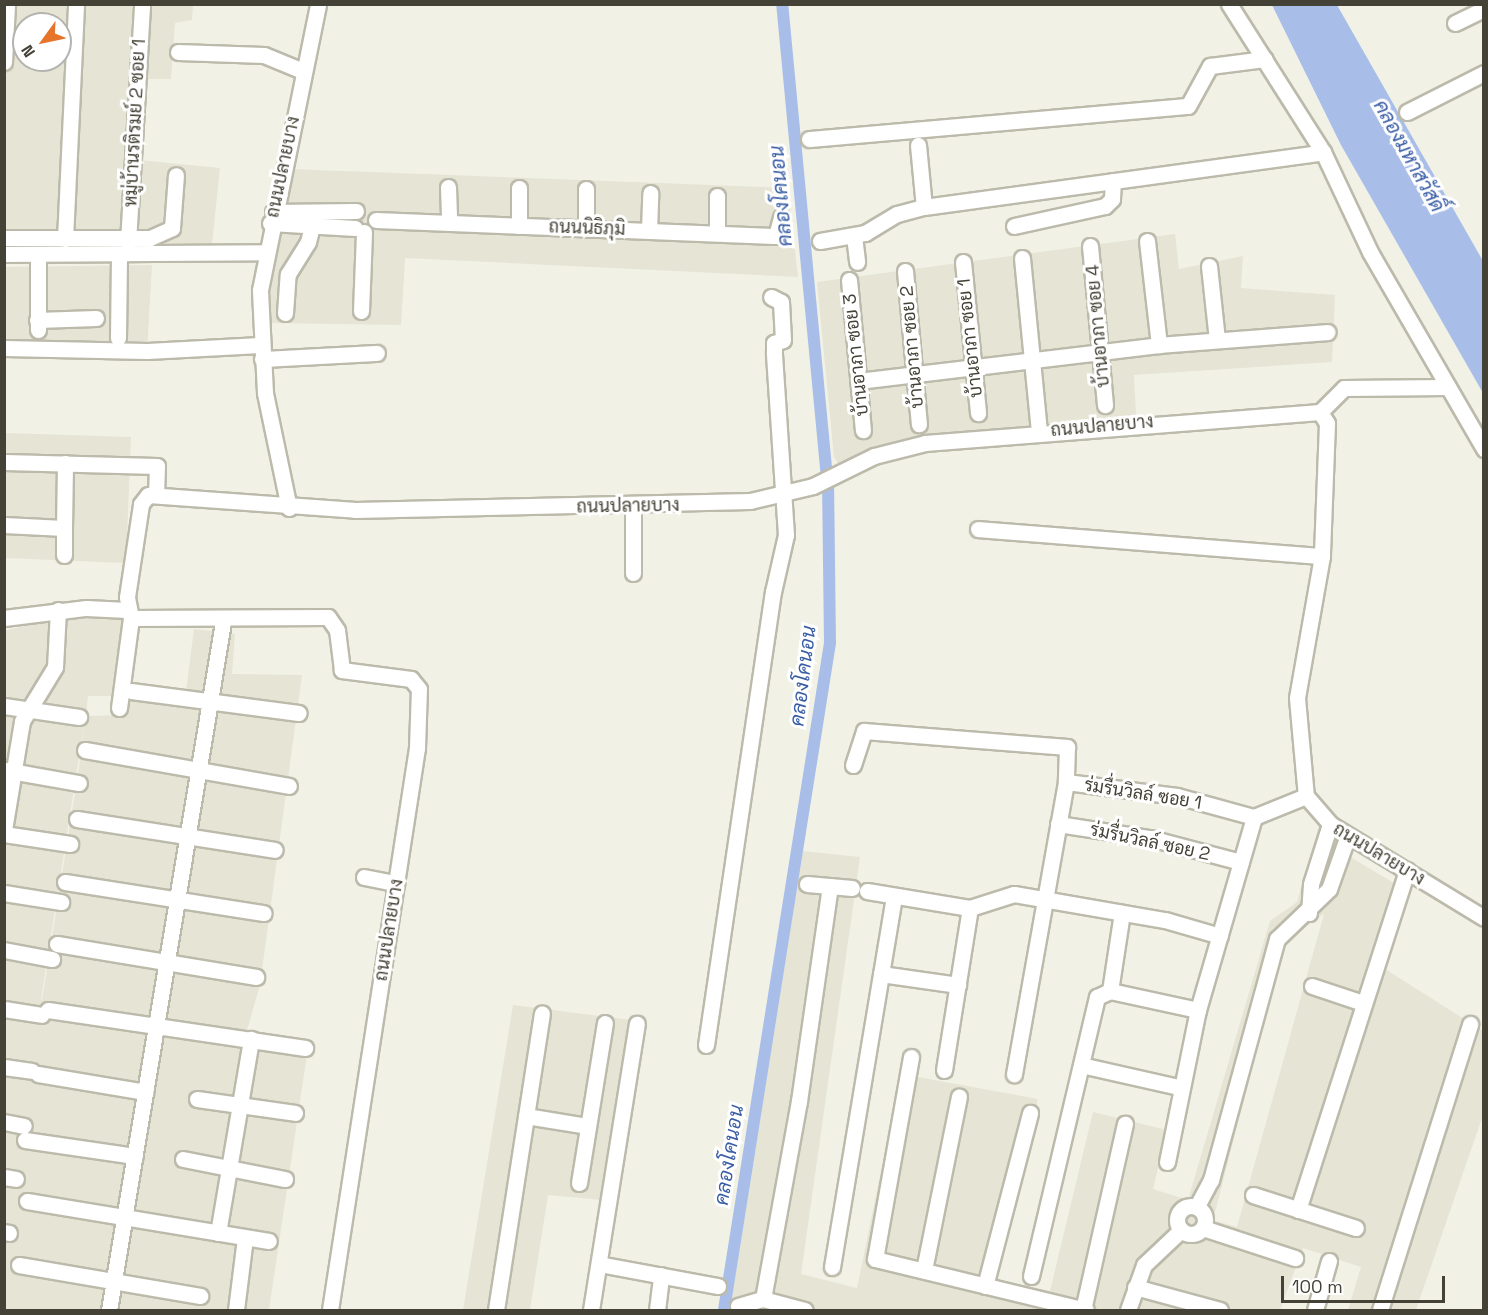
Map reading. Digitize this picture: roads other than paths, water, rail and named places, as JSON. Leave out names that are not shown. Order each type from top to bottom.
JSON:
[{"type":"street","points":[[4,62],[7,4]]},
{"type":"street","points":[[65,239],[76,4]]},
{"type":"street","name":"หมู่บ้านรติรมย์ 2 ซอย 1","points":[[118,338],[142,4]]},
{"type":"street","name":"ถนนปลายบาง","points":[[290,508],[261,352],[266,252],[318,4]]},
{"type":"street","points":[[1229,4],[1323,152],[1370,252],[1484,448]]},
{"type":"street","points":[[1455,23],[1484,9]]},
{"type":"street","points":[[178,52],[264,55],[303,71]]},
{"type":"street","points":[[809,139],[1188,106],[1210,66],[1265,59]]},
{"type":"street","points":[[1407,112],[1484,73]]},
{"type":"street","points":[[918,144],[924,207]]},
{"type":"street","points":[[820,241],[854,236],[924,207],[1323,152]]},
{"type":"street","points":[[4,238],[65,239],[124,248],[172,228],[176,175]]},
{"type":"street","points":[[1014,226],[1105,206],[1112,199],[1113,181]]},
{"type":"street","points":[[448,187],[449,223]]},
{"type":"street","points":[[519,188],[519,226]]},
{"type":"street","points":[[585,228],[586,189]]},
{"type":"street","points":[[649,231],[650,193]]},
{"type":"street","points":[[717,196],[717,233]]},
{"type":"street","points":[[272,218],[314,218],[369,209],[376,220],[359,230],[314,218]]},
{"type":"street","points":[[356,211],[359,230],[361,311]]},
{"type":"street","name":"ถนนนิธิภุมิ","points":[[376,220],[776,236],[781,217]]},
{"type":"street","points":[[285,313],[291,264],[314,218]]},
{"type":"street","points":[[854,236],[857,262]]},
{"type":"street","points":[[1147,241],[1159,345]]},
{"type":"street","name":"บ้านอาภา ซอย 4","points":[[1090,246],[1105,405]]},
{"type":"street","points":[[4,254],[124,248],[266,252]]},
{"type":"street","points":[[38,254],[38,325],[96,318]]},
{"type":"street","points":[[1022,258],[1039,431]]},
{"type":"street","name":"บ้านอาภา ซอย 1","points":[[963,262],[978,413]]},
{"type":"street","points":[[1209,266],[1217,340]]},
{"type":"street","name":"บ้านอาภา ซอย 2","points":[[905,271],[919,424]]},
{"type":"street","name":"บ้านอาภา ซอย 3","points":[[849,280],[863,430]]},
{"type":"street","points":[[706,1045],[773,592],[786,535],[774,348],[783,340],[781,302],[771,297]]},
{"type":"street","points":[[858,381],[1159,345],[1328,332]]},
{"type":"street","points":[[4,348],[377,353]]},
{"type":"street","points":[[1167,1162],[1183,1096],[1179,1087],[1198,1010],[1254,817],[1306,796],[1297,698],[1322,556],[1327,423],[1320,412],[1344,388],[1448,387]]},
{"type":"street","name":"ถนนปลายบาง","points":[[156,495],[290,508],[633,506],[783,496],[813,486],[833,475],[904,447],[1039,431],[1320,412]]},
{"type":"street","points":[[4,462],[157,466],[156,495],[145,496],[141,504],[119,708]]},
{"type":"street","points":[[64,555],[65,463]]},
{"type":"street","points":[[633,506],[633,573]]},
{"type":"street","points":[[4,525],[64,528]]},
{"type":"street","points":[[978,529],[1322,556]]},
{"type":"street","points":[[58,610],[55,667],[26,709],[9,770],[4,832],[70,844]]},
{"type":"street","name":"ถนนปลายบาง","points":[[4,618],[58,610],[223,622],[328,617],[337,630],[342,670],[416,683],[417,748],[330,1311]]},
{"type":"street","points":[[109,1311],[223,622]]},
{"type":"street","points":[[130,691],[209,706],[299,713]]},
{"type":"street","points":[[4,706],[79,717]]},
{"type":"street","points":[[853,765],[864,731],[1059,744],[1068,751],[1066,782],[1014,1074]]},
{"type":"street","points":[[85,750],[289,786]]},
{"type":"street","points":[[9,770],[79,783]]},
{"type":"street","name":"ร่มรื่นวิลล์ ซอย 1","points":[[1066,782],[1177,796],[1254,817]]},
{"type":"street","name":"ถนนปลายบาง","points":[[1306,796],[1330,824],[1484,918]]},
{"type":"street","points":[[76,819],[275,850]]},
{"type":"street","name":"ร่มรื่นวิลล์ ซอย 2","points":[[1058,824],[1150,838],[1241,862]]},
{"type":"street","points":[[1310,913],[1311,884],[1330,824]]},
{"type":"street","points":[[1181,1230],[1179,1211],[1197,1206],[1211,1180],[1278,939],[1310,913],[1329,889],[1348,835]]},
{"type":"street","points":[[1298,1210],[1360,1002],[1407,870]]},
{"type":"street","points":[[364,876],[396,883]]},
{"type":"street","points":[[65,882],[264,913]]},
{"type":"street","points":[[807,884],[970,908],[1014,894],[1122,913],[1220,936]]},
{"type":"street","points":[[763,1299],[799,1101],[830,886]]},
{"type":"street","points":[[4,893],[61,902]]},
{"type":"street","points":[[832,1267],[894,896]]},
{"type":"street","points":[[944,1070],[970,908]]},
{"type":"street","points":[[1110,991],[1122,913]]},
{"type":"street","points":[[4,950],[55,951],[256,977]]},
{"type":"street","points":[[881,974],[958,985]]},
{"type":"street","points":[[1312,986],[1360,1002]]},
{"type":"street","points":[[1031,1276],[1097,997],[1110,991],[1198,1010]]},
{"type":"street","points":[[4,1010],[156,1026],[305,1048]]},
{"type":"street","points":[[496,1311],[542,1014]]},
{"type":"street","points":[[579,1183],[605,1023]]},
{"type":"street","points":[[591,1311],[637,1024]]},
{"type":"street","points":[[1380,1311],[1470,1024]]},
{"type":"street","points":[[218,1233],[251,1039]]},
{"type":"street","points":[[911,1058],[872,1255],[879,1263],[924,1270],[1084,1310],[1125,1124]]},
{"type":"street","points":[[1081,1065],[1179,1087]]},
{"type":"street","points":[[4,1067],[146,1092]]},
{"type":"street","points":[[924,1270],[959,1096]]},
{"type":"street","points":[[198,1099],[295,1113]]},
{"type":"street","points":[[985,1286],[1030,1113]]},
{"type":"street","points":[[526,1116],[588,1126]]},
{"type":"street","points":[[4,1122],[25,1133],[135,1156]]},
{"type":"street","points":[[183,1159],[285,1179]]},
{"type":"street","points":[[1253,1195],[1356,1228]]},
{"type":"street","points":[[27,1201],[269,1241]]},
{"type":"street","points":[[1181,1230],[1195,1234],[1203,1228],[1204,1213],[1197,1206]]},
{"type":"street","points":[[1203,1228],[1295,1258]]},
{"type":"street","points":[[1128,1311],[1144,1265],[1181,1230]]},
{"type":"street","points":[[236,1311],[245,1238]]},
{"type":"street","points":[[1315,1311],[1329,1261]]},
{"type":"street","points":[[598,1264],[718,1286]]},
{"type":"street","points":[[19,1265],[200,1296]]},
{"type":"street","points":[[657,1311],[661,1275]]},
{"type":"street","points":[[1135,1287],[1220,1311]]},
{"type":"street","points":[[738,1306],[763,1299],[805,1311]]},
{"type":"water","name":"คลองมหาสวัสดิ์","points":[[1272,5],[1337,5],[1483,261],[1483,393],[1341,145]]},
{"type":"waterway","name":"คลองโคนอน","points":[[724,1310],[830,643],[828,489],[782,4]]}]
